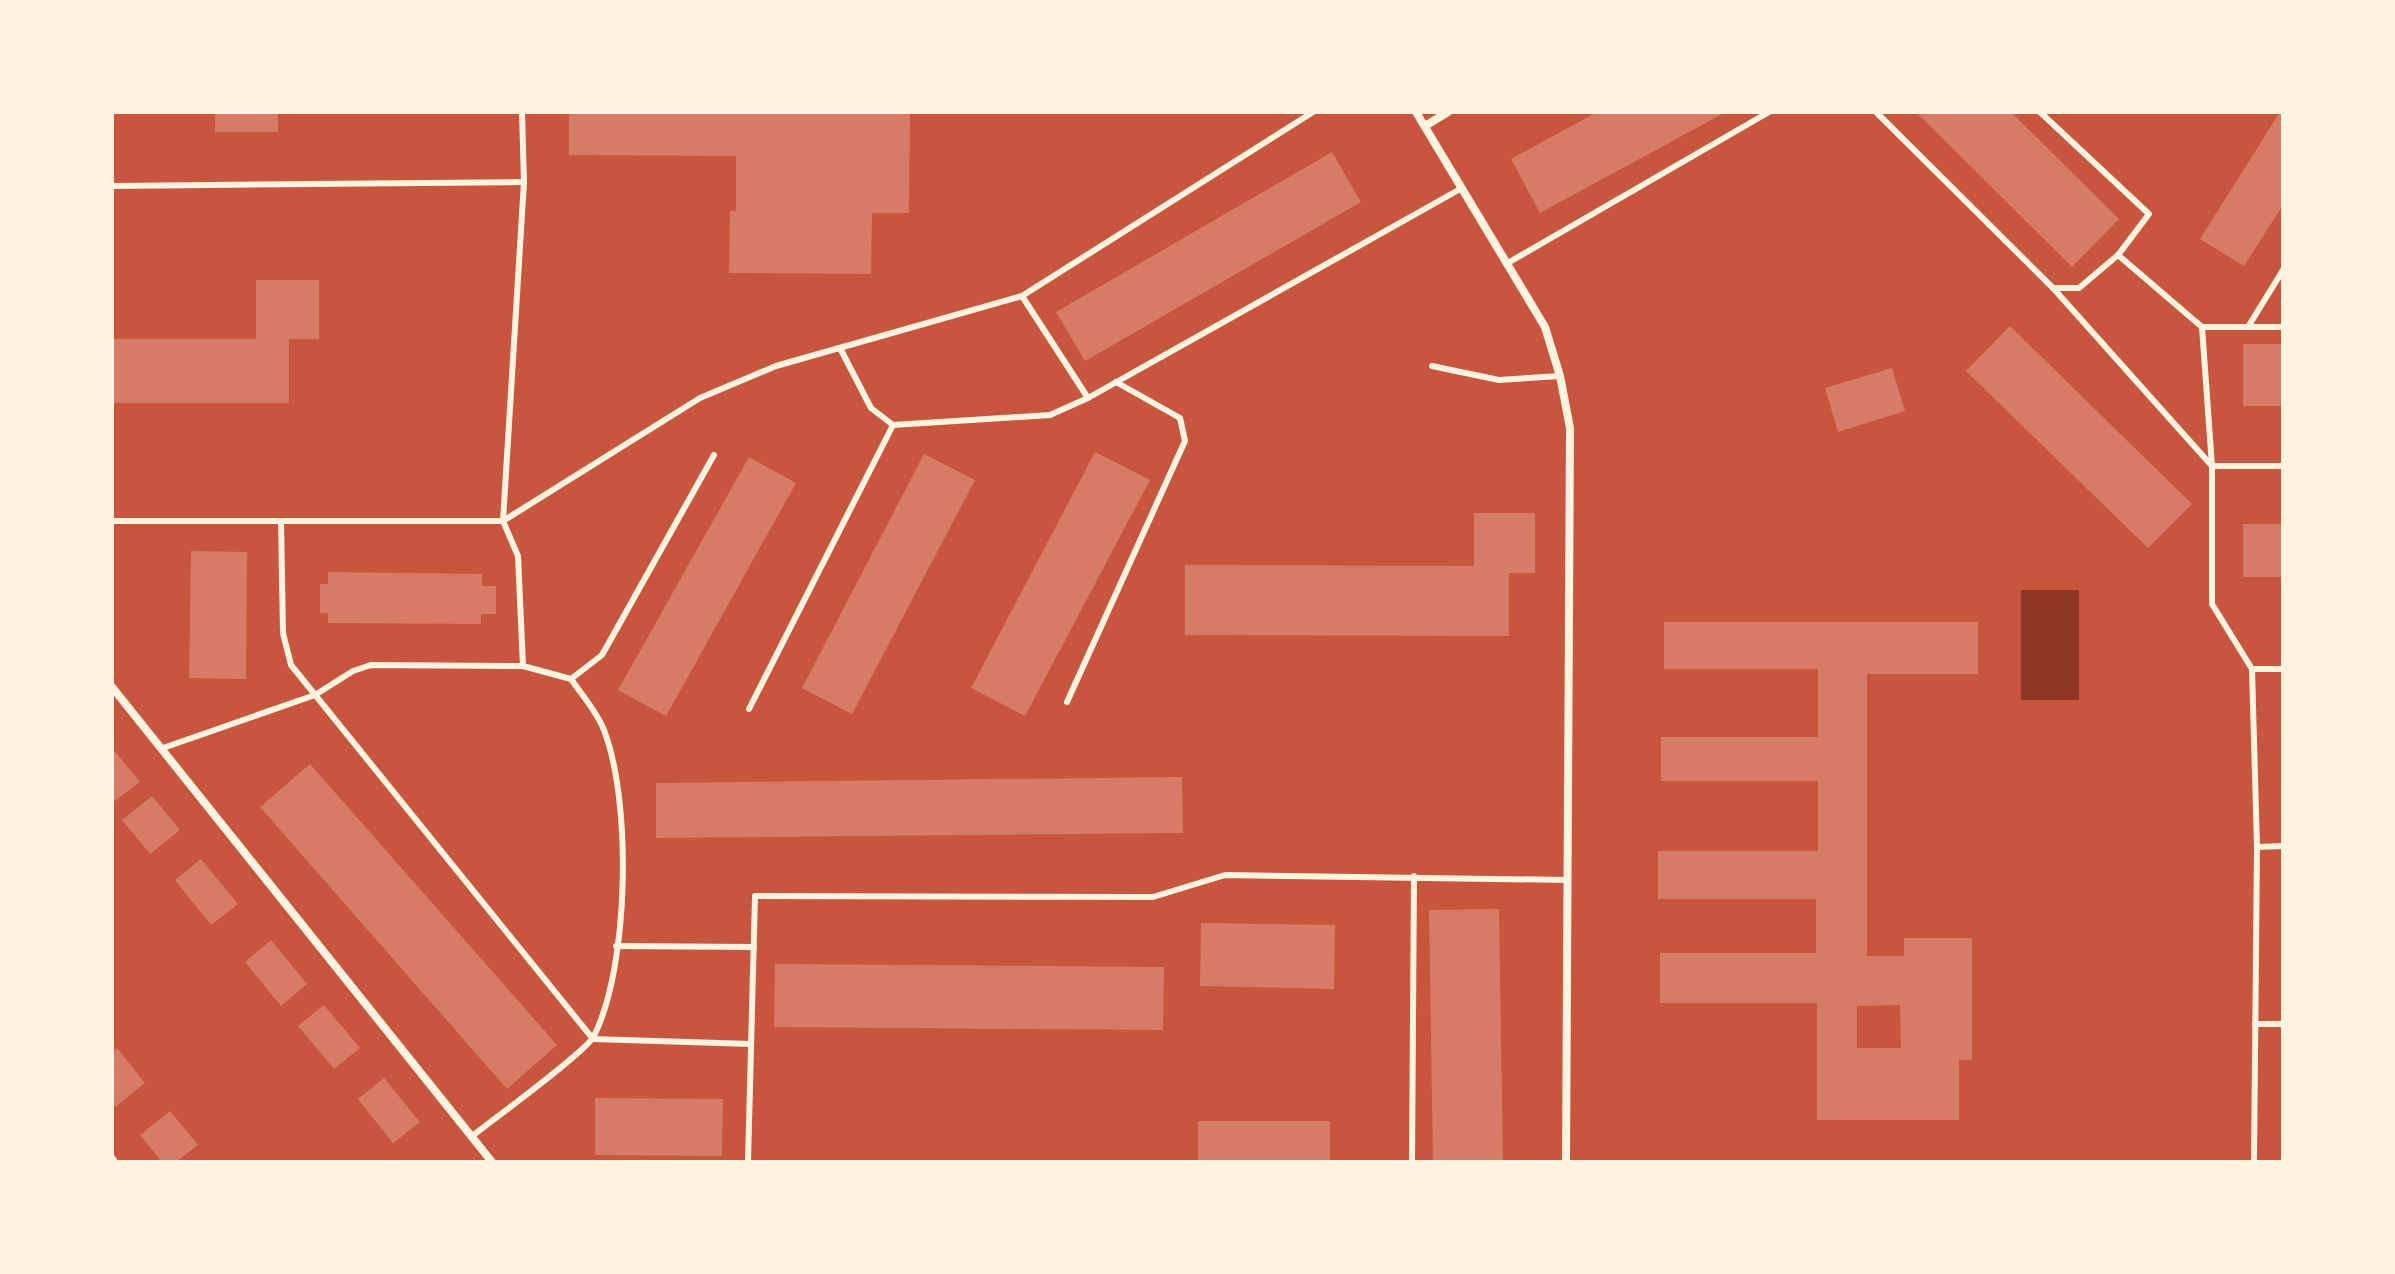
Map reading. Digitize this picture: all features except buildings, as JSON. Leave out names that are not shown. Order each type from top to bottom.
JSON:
[{"type":"street","points":[[1416,112],[1545,327],[1560,376],[1570,428],[1566,1162]]},
{"type":"street","points":[[1425,126],[1448,112]]},
{"type":"street","points":[[112,687],[492,1162]]},
{"type":"lane","points":[[522,112],[524,182],[503,521],[518,556],[523,666]]},
{"type":"lane","points":[[112,521],[503,521],[700,398],[776,366],[1022,296],[1313,112]]},
{"type":"lane","points":[[1506,264],[1769,112]]},
{"type":"lane","points":[[1876,112],[2053,288],[2212,466],[2283,466]]},
{"type":"lane","points":[[2040,112],[2149,214],[2118,255],[2079,288],[2053,288]]},
{"type":"lane","points":[[112,186],[524,182]]},
{"type":"lane","points":[[840,348],[871,408],[893,425],[1050,415],[1088,398],[1462,188]]},
{"type":"lane","points":[[2118,255],[2202,327],[2283,327]]},
{"type":"lane","points":[[2248,327],[2283,270]]},
{"type":"lane","points":[[1022,296],[1088,398]]},
{"type":"lane","points":[[2202,327],[2212,466],[2212,604],[2252,669],[2257,847],[2254,1162]]},
{"type":"lane","points":[[1432,366],[1499,380],[1560,376]]},
{"type":"lane","points":[[1067,702],[1185,441],[1180,418],[1116,382]]},
{"type":"lane","points":[[749,709],[893,425]]},
{"type":"lane","points":[[571,679],[602,655],[714,455]]},
{"type":"lane","points":[[281,521],[283,633],[291,665],[593,1039],[751,1044]]},
{"type":"lane","points":[[163,748],[315,695],[353,671],[371,665],[523,666],[571,679],[603,727],[619,783],[622,883],[612,979],[593,1039],[471,1137]]},
{"type":"lane","points":[[2252,669],[2283,669]]},
{"type":"lane","points":[[2257,847],[2283,846]]},
{"type":"lane","points":[[748,1162],[755,896],[1153,897],[1225,875],[1567,880]]},
{"type":"lane","points":[[1412,1162],[1414,876]]},
{"type":"lane","points":[[616,946],[754,947]]},
{"type":"lane","points":[[2255,1024],[2283,1024]]},
{"type":"shaded area","points":[[2021,590],[2079,590],[2079,700],[2021,700]]}]
